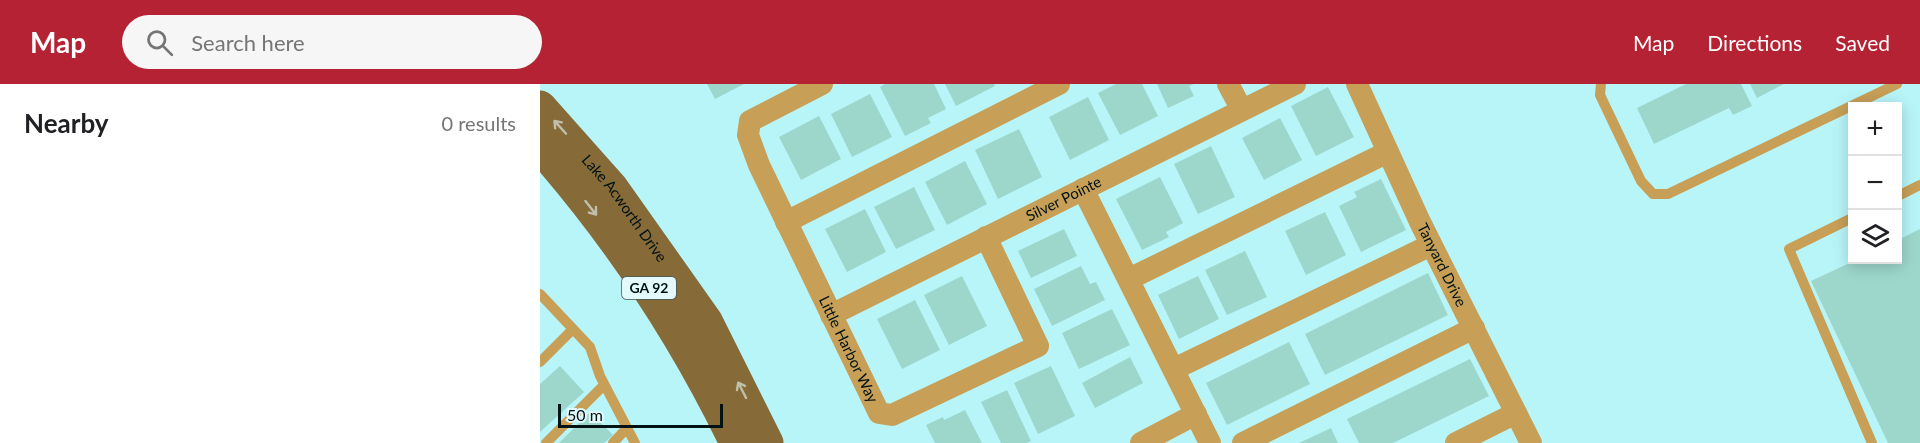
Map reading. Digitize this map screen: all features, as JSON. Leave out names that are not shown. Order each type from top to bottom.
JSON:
[{"type":"main road","name":"Lake Acworth Drive","points":[[540,107],[612,188],[700,312],[744,393],[767,443]]},
{"type":"main road","name":"Lake Acworth Drive","points":[[540,147],[608,230],[649,288],[686,347],[736,443]]},
{"type":"street","name":"Little Harbor Way","points":[[822,84],[750,121],[748,135],[759,165],[879,413],[892,415],[1038,346],[986,237]]},
{"type":"street","points":[[786,222],[1059,84]]},
{"type":"street","points":[[1228,84],[1242,110]]},
{"type":"street","name":"Silver Pointe","points":[[831,315],[1296,84]]},
{"type":"street","name":"Tanyard Drive","points":[[1358,84],[1431,245],[1531,443]]},
{"type":"street","points":[[1129,279],[1388,152]]},
{"type":"street","points":[[1083,189],[1210,443]]},
{"type":"street","points":[[1174,369],[1431,245]]},
{"type":"street","points":[[1243,443],[1474,328]]},
{"type":"street","points":[[1456,443],[1516,413]]},
{"type":"street","points":[[1141,443],[1196,414]]},
{"type":"lane","points":[[1601,84],[1600,95],[1641,181],[1653,194],[1668,195],[1897,84]]},
{"type":"lane","points":[[1902,194],[1920,185]]},
{"type":"lane","points":[[1848,220],[1789,249],[1872,443]]},
{"type":"lane","points":[[540,294],[590,347],[604,385],[635,443]]},
{"type":"lane","points":[[540,362],[573,328]]},
{"type":"lane","points":[[546,443],[604,385]]},
{"type":"lane","points":[[613,443],[627,428]]},
{"type":"building","points":[[707,84],[744,84],[715,99]]},
{"type":"building","points":[[885,84],[934,84],[946,109],[928,118],[931,123],[905,136],[880,87]]},
{"type":"building","points":[[945,84],[994,84],[995,86],[956,106]]},
{"type":"building","points":[[1116,84],[1142,84],[1158,116],[1120,135],[1098,93]]},
{"type":"building","points":[[1157,84],[1194,84],[1189,86],[1194,96],[1168,108]]},
{"type":"building","points":[[1686,84],[1741,84],[1752,106],[1733,115],[1729,108],[1654,144],[1637,108]]},
{"type":"building","points":[[1750,84],[1784,84],[1757,98]]},
{"type":"building","points":[[1328,87],[1354,137],[1316,156],[1291,106]]},
{"type":"building","points":[[870,94],[892,137],[852,157],[831,114]]},
{"type":"building","points":[[1088,97],[1109,140],[1070,160],[1049,117]]},
{"type":"building","points":[[819,116],[841,159],[801,180],[779,137]]},
{"type":"building","points":[[1280,118],[1302,160],[1264,180],[1242,138]]},
{"type":"building","points":[[1019,129],[1042,177],[998,199],[975,150]]},
{"type":"building","points":[[1211,146],[1235,197],[1198,214],[1174,164]]},
{"type":"building","points":[[965,161],[987,204],[947,225],[925,182]]},
{"type":"building","points":[[1160,177],[1183,223],[1166,232],[1169,237],[1142,250],[1116,199]]},
{"type":"building","points":[[1381,179],[1406,230],[1361,252],[1339,206],[1357,197],[1354,192]]},
{"type":"building","points":[[914,187],[935,230],[896,249],[874,207]]},
{"type":"building","points":[[865,209],[886,252],[847,272],[825,229]]},
{"type":"building","points":[[1325,212],[1346,255],[1306,275],[1285,231]]},
{"type":"building","points":[[1064,229],[1077,256],[1031,278],[1018,251]]},
{"type":"building","points":[[1920,229],[1920,443],[1888,443],[1811,281],[1848,264],[1902,264],[1902,238]]},
{"type":"building","points":[[1245,251],[1267,297],[1227,315],[1205,270]]},
{"type":"building","points":[[1081,266],[1090,284],[1096,282],[1105,300],[1052,326],[1034,289]]},
{"type":"building","points":[[1428,273],[1448,315],[1325,375],[1305,334]]},
{"type":"building","points":[[962,276],[987,326],[949,345],[924,295]]},
{"type":"building","points":[[1198,276],[1219,319],[1179,339],[1158,295]]},
{"type":"building","points":[[915,300],[940,350],[902,369],[877,319]]},
{"type":"building","points":[[1112,309],[1130,345],[1079,369],[1062,333]]},
{"type":"building","points":[[1289,342],[1310,384],[1227,425],[1206,383]]},
{"type":"building","points":[[1130,357],[1143,383],[1095,408],[1082,383]]},
{"type":"building","points":[[1470,359],[1489,396],[1393,443],[1359,443],[1347,419]]},
{"type":"building","points":[[560,366],[584,392],[540,432],[540,384]]},
{"type":"building","points":[[1051,366],[1075,416],[1038,434],[1014,383]]},
{"type":"building","points":[[1007,390],[1031,441],[1027,443],[1001,443],[981,402]]},
{"type":"building","points":[[965,410],[982,443],[935,443],[926,425]]},
{"type":"building","points":[[590,412],[613,435],[604,443],[559,443]]},
{"type":"building","points":[[1331,428],[1338,443],[1299,443]]}]
